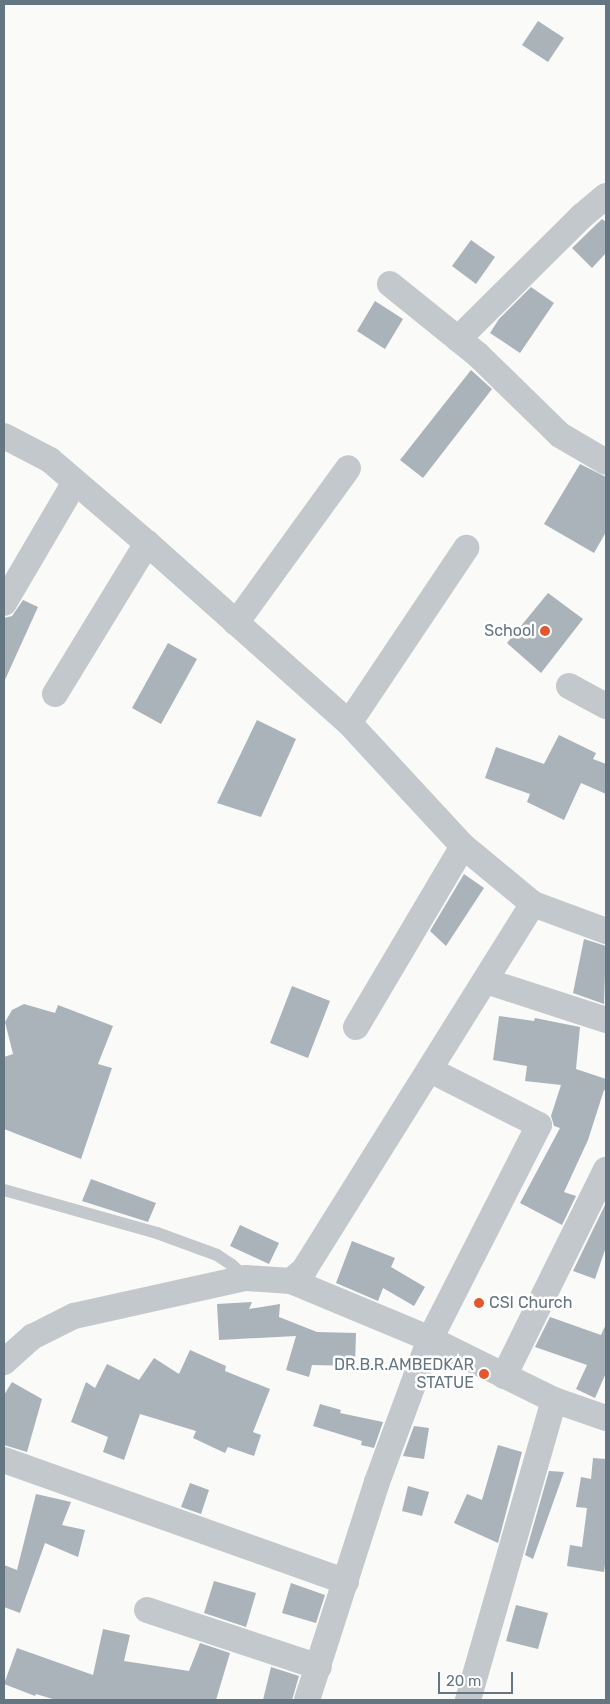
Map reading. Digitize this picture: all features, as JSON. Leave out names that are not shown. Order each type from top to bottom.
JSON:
[{"type":"street","points":[[458,339],[582,216],[606,196]]},
{"type":"street","points":[[390,284],[478,355],[560,435],[606,462]]},
{"type":"street","points":[[4,436],[50,460],[147,543],[349,724],[463,846],[533,904],[606,931]]},
{"type":"street","points":[[236,623],[348,468]]},
{"type":"street","points":[[4,603],[75,482]]},
{"type":"street","points":[[55,694],[147,543]]},
{"type":"street","points":[[349,724],[466,548]]},
{"type":"street","points":[[569,686],[606,706]]},
{"type":"street","points":[[356,1027],[463,846]]},
{"type":"street","points":[[291,1281],[304,1270],[533,904]]},
{"type":"street","points":[[486,981],[606,1020]]},
{"type":"street","points":[[307,1700],[377,1482],[430,1339],[539,1125],[430,1070]]},
{"type":"street","points":[[504,1376],[606,1170]]},
{"type":"street","points":[[4,1362],[32,1337],[74,1316],[246,1278],[291,1281],[430,1339],[554,1400],[606,1418]]},
{"type":"street","points":[[468,1700],[554,1400]]},
{"type":"street","points":[[4,1460],[346,1582]]},
{"type":"street","points":[[147,1610],[319,1667]]},
{"type":"lane","points":[[4,1190],[157,1233],[216,1255],[232,1265],[246,1278]]},
{"type":"building","points":[[538,21],[564,38],[548,62],[522,45]]},
{"type":"building","points":[[602,219],[606,222],[606,253],[592,268],[572,248]]},
{"type":"building","points":[[471,240],[495,257],[476,284],[452,266]]},
{"type":"building","points":[[531,287],[554,303],[520,353],[490,333],[499,319]]},
{"type":"building","points":[[375,301],[403,319],[385,349],[357,331]]},
{"type":"building","points":[[471,370],[492,389],[423,478],[400,460]]},
{"type":"building","points":[[580,464],[606,477],[606,532],[594,553],[544,524]]},
{"type":"building","name":"School","points":[[548,593],[583,619],[541,673],[507,643]]},
{"type":"building","points":[[23,600],[38,607],[4,682],[4,618],[12,616]]},
{"type":"building","points":[[168,643],[197,659],[161,724],[132,708]]},
{"type":"building","points":[[257,720],[296,739],[261,817],[217,803]]},
{"type":"building","points":[[559,735],[596,753],[593,759],[606,764],[606,794],[581,783],[564,820],[527,802],[530,794],[485,778],[496,747],[544,764]]},
{"type":"building","points":[[464,874],[484,888],[446,946],[430,931]]},
{"type":"building","points":[[584,939],[606,946],[604,1004],[573,993]]},
{"type":"building","points":[[292,986],[330,1001],[308,1058],[270,1043]]},
{"type":"building","points":[[24,1004],[55,1013],[58,1005],[113,1026],[98,1064],[112,1068],[81,1159],[4,1129],[4,1057],[13,1054],[5,1022],[12,1010]]},
{"type":"building","points":[[499,1016],[534,1021],[535,1018],[580,1027],[576,1069],[606,1079],[606,1091],[604,1090],[588,1140],[564,1192],[576,1196],[562,1225],[520,1203],[560,1128],[554,1126],[551,1116],[561,1085],[525,1081],[527,1066],[493,1060]]},
{"type":"building","points":[[91,1179],[156,1203],[148,1222],[82,1201]]},
{"type":"building","points":[[605,1205],[606,1247],[595,1279],[573,1271]]},
{"type":"building","points":[[240,1225],[279,1243],[269,1264],[230,1246]]},
{"type":"building","points":[[352,1241],[395,1258],[391,1267],[425,1287],[414,1306],[383,1288],[378,1301],[336,1283]]},
{"type":"building","points":[[252,1302],[249,1309],[280,1304],[279,1317],[317,1332],[356,1333],[355,1366],[312,1365],[309,1377],[286,1370],[296,1336],[219,1340],[217,1304]]},
{"type":"building","points":[[550,1317],[601,1335],[606,1324],[606,1373],[595,1398],[576,1389],[587,1365],[535,1347]]},
{"type":"building","points":[[190,1350],[226,1366],[225,1371],[270,1389],[253,1432],[261,1435],[254,1456],[228,1447],[225,1453],[193,1438],[196,1431],[140,1414],[124,1460],[103,1452],[108,1437],[71,1422],[86,1382],[95,1388],[107,1364],[139,1380],[154,1358],[179,1374]]},
{"type":"building","points":[[12,1382],[42,1399],[27,1452],[4,1445],[4,1395]]},
{"type":"building","points":[[320,1404],[341,1410],[340,1413],[383,1422],[374,1448],[361,1445],[362,1441],[313,1426]]},
{"type":"building","points":[[414,1426],[429,1428],[424,1459],[403,1456]]},
{"type":"building","points":[[498,1445],[522,1452],[498,1543],[454,1523],[467,1494],[482,1500]]},
{"type":"building","points":[[593,1458],[606,1459],[606,1558],[604,1572],[567,1566],[570,1545],[582,1547],[587,1508],[576,1507],[581,1477],[591,1479]]},
{"type":"building","points":[[549,1471],[564,1472],[533,1559],[525,1555]]},
{"type":"building","points":[[190,1483],[209,1490],[201,1514],[181,1507]]},
{"type":"building","points":[[408,1486],[429,1492],[422,1516],[402,1511]]},
{"type":"building","points":[[36,1494],[71,1502],[62,1525],[85,1530],[78,1557],[45,1543],[20,1613],[4,1607],[4,1565],[17,1570]]},
{"type":"building","points":[[214,1581],[256,1593],[246,1627],[204,1613]]},
{"type":"building","points":[[291,1583],[325,1595],[316,1623],[282,1613]]},
{"type":"building","points":[[516,1605],[548,1613],[538,1649],[506,1641]]},
{"type":"building","points":[[103,1629],[130,1635],[124,1661],[189,1671],[200,1643],[230,1653],[216,1700],[56,1700],[36,1694],[35,1696],[4,1684],[17,1648],[93,1675]]},
{"type":"building","points":[[271,1667],[299,1676],[292,1700],[263,1700]]},
{"type":"place","name":"School","points":[[545,631]]},
{"type":"place","name":"CSI Church","points":[[479,1303]]},
{"type":"place","name":"DR.B.R.AMBEDKAR STATUE","points":[[484,1374]]}]
